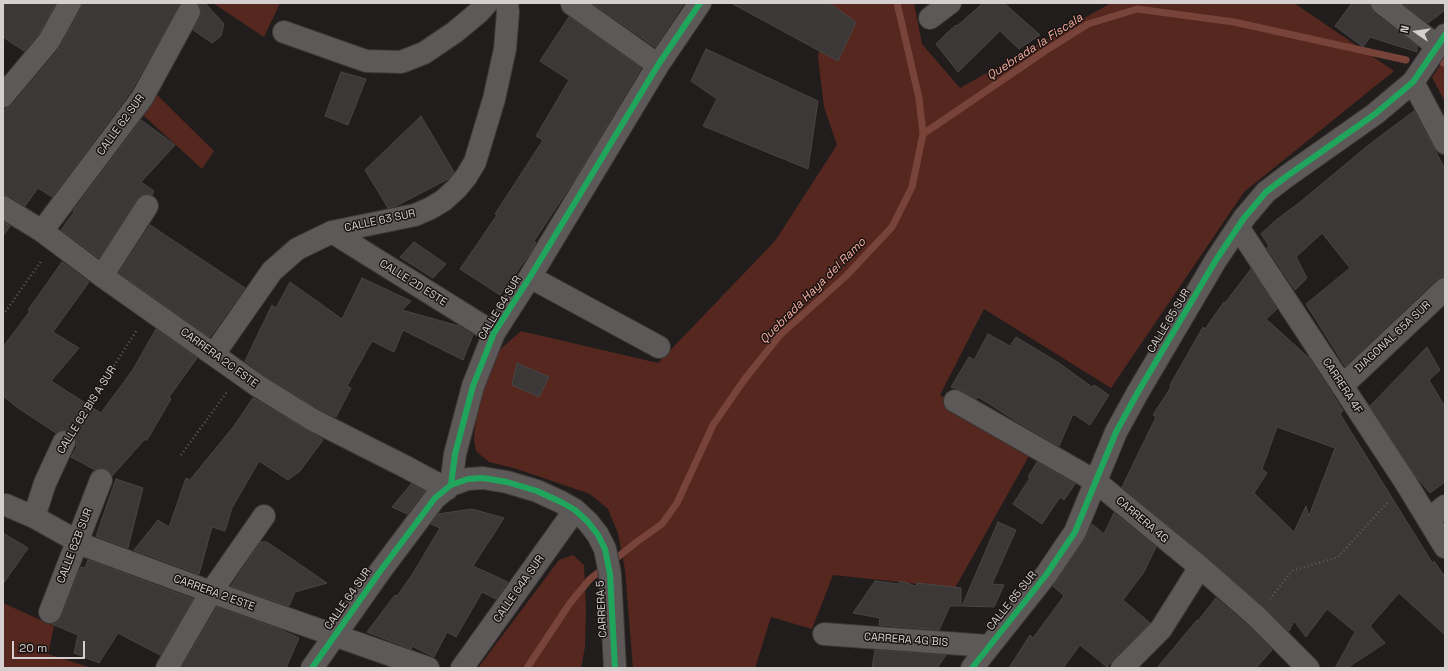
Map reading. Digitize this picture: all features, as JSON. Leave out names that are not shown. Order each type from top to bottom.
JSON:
[{"type":"street","points":[[3,96],[49,41],[70,3]]},
{"type":"street","points":[[284,32],[366,60],[401,62],[424,53],[455,32],[479,12],[487,3]]},
{"type":"street","name":"CALLE 64 SUR","points":[[312,668],[420,516],[435,498],[449,487],[455,454],[472,386],[494,333],[530,278],[658,65],[700,3]]},
{"type":"street","points":[[930,18],[950,3]]},
{"type":"street","points":[[1382,3],[1441,40]]},
{"type":"street","points":[[572,4],[658,65]]},
{"type":"street","name":"CALLE 63 SUR","points":[[214,354],[272,271],[297,249],[332,232],[415,215],[444,200],[456,189],[472,167],[480,148],[494,99],[505,49],[507,8]]},
{"type":"street","name":"CALLE 62 SUR","points":[[49,236],[142,98],[189,12]]},
{"type":"street","name":"CALLE 65 SUR","points":[[972,668],[1046,575],[1075,532],[1116,432],[1216,260],[1244,218],[1266,192],[1375,114],[1413,82],[1441,40]]},
{"type":"street","points":[[1413,82],[1445,143]]},
{"type":"street","points":[[102,276],[147,206]]},
{"type":"street","name":"CARRERA 2C ESTE","points":[[3,208],[49,236],[102,276],[258,386],[313,420],[449,487]]},
{"type":"street","name":"CARRERA 4F","points":[[1238,227],[1406,484],[1437,512],[1445,547]]},
{"type":"street","name":"CALLE 2D ESTE","points":[[332,232],[494,333]]},
{"type":"street","points":[[530,278],[659,347]]},
{"type":"street","name":"DIAGONAL 65A SUR","points":[[1342,386],[1445,289]]},
{"type":"street","name":"CARRERA 4G","points":[[955,401],[1095,481],[1200,567],[1256,616],[1308,668]]},
{"type":"street","name":"CALLE 62 BIS A SUR","points":[[34,517],[45,483],[64,442]]},
{"type":"street","points":[[449,487],[468,479],[483,478],[508,482],[537,491],[575,510]]},
{"type":"street","name":"CALLE 62B SUR","points":[[50,612],[101,480]]},
{"type":"street","name":"CARRERA 2 ESTE","points":[[6,505],[34,517],[93,549],[428,668]]},
{"type":"street","name":"CARRERA 5","points":[[575,510],[593,528],[605,549],[610,574],[615,668]]},
{"type":"street","name":"CALLE 64A SUR","points":[[462,668],[575,510]]},
{"type":"street","points":[[167,668],[211,592],[264,516]]},
{"type":"street","points":[[1122,668],[1160,629],[1200,567]]},
{"type":"street","name":"CARRERA 4G BIS","points":[[824,634],[988,646]]},
{"type":"path","points":[[3,315],[49,236]]},
{"type":"path","points":[[181,455],[240,373]]},
{"type":"path","points":[[1256,616],[1292,571],[1338,557],[1406,484]]},
{"type":"shaded area","points":[[213,3],[280,3],[264,37]]},
{"type":"shaded area","points":[[826,3],[914,3],[922,44],[960,88],[1111,3],[1294,3],[1394,71],[1244,192],[1111,388],[984,309],[940,395],[1029,456],[955,588],[833,575],[812,629],[771,617],[755,668],[633,668],[625,570],[618,533],[608,509],[590,494],[517,469],[489,462],[476,451],[474,439],[476,418],[483,389],[495,354],[521,331],[658,363],[775,241],[837,145],[824,107],[818,57]]},
{"type":"shaded area","points":[[1445,59],[1445,102],[1432,77]]},
{"type":"shaded area","points":[[154,92],[214,151],[202,169],[142,114]]},
{"type":"shaded area","points":[[573,555],[584,565],[586,607],[585,647],[581,668],[478,668],[559,560]]},
{"type":"shaded area","points":[[3,603],[54,626],[48,654],[92,668],[3,668]]},
{"type":"building","points":[[3,3],[56,3],[39,34],[24,51],[3,37]]},
{"type":"building","points":[[82,3],[181,3],[131,91],[52,197],[38,188],[25,206],[10,196],[3,195],[3,112],[6,108],[13,104],[59,49],[81,9]]},
{"type":"building","points":[[197,3],[205,3],[224,24],[221,36],[212,43],[193,30],[200,18],[201,12],[200,6]]},
{"type":"building","points":[[592,3],[684,3],[655,47]]},
{"type":"building","points":[[731,3],[829,3],[856,22],[838,61]]},
{"type":"building","points":[[983,3],[1004,3],[1040,35],[1019,49],[1000,31],[958,72],[936,44]]},
{"type":"building","points":[[1352,3],[1370,3],[1374,13],[1417,46],[1417,52],[1370,37],[1363,47],[1335,26]]},
{"type":"building","points":[[1402,3],[1445,3],[1445,10],[1428,23]]},
{"type":"building","points":[[569,17],[641,68],[575,179],[534,241],[536,243],[531,252],[500,295],[460,269],[497,215],[495,214],[543,140],[536,136],[569,80],[540,61]]},
{"type":"building","points":[[706,49],[818,101],[808,169],[703,126],[717,99],[691,81]]},
{"type":"building","points":[[341,72],[366,79],[348,125],[325,116]]},
{"type":"building","points":[[1414,111],[1445,169],[1445,277],[1436,280],[1345,366],[1306,304],[1350,268],[1322,233],[1296,257],[1307,278],[1295,290],[1267,248],[1269,246],[1261,234],[1276,220],[1370,144]]},
{"type":"building","points":[[421,116],[454,172],[448,179],[396,206],[388,208],[365,170]]},
{"type":"building","points":[[141,120],[175,145],[141,182],[154,191],[152,195],[142,195],[137,199],[99,258],[61,230],[74,212],[73,211]]},
{"type":"building","points":[[3,222],[10,226],[3,236]]},
{"type":"building","points":[[150,225],[245,288],[210,337],[119,273]]},
{"type":"building","points":[[414,242],[446,264],[433,278],[400,257]]},
{"type":"building","points":[[62,262],[89,282],[53,332],[79,348],[51,381],[101,413],[132,371],[156,329],[197,358],[169,397],[171,399],[147,440],[144,440],[112,476],[106,469],[99,468],[95,470],[71,457],[77,447],[74,435],[70,431],[62,430],[56,433],[18,408],[3,396],[3,347],[30,311],[28,310]]},
{"type":"building","points":[[1251,269],[1277,309],[1266,319],[1309,358],[1343,411],[1340,414],[1433,564],[1434,561],[1445,577],[1445,635],[1399,593],[1370,626],[1385,643],[1347,668],[1335,668],[1355,632],[1327,609],[1306,637],[1294,621],[1289,631],[1208,558],[1122,487],[1156,417],[1153,415],[1171,387],[1170,385],[1203,327],[1205,329],[1224,302],[1225,303]],"holes":[[[1277,427],[1335,448],[1309,516],[1306,506],[1294,532],[1254,493],[1267,473],[1262,469]]]},
{"type":"building","points":[[362,278],[411,301],[402,310],[459,326],[473,335],[463,360],[403,330],[394,352],[372,341],[347,386],[351,388],[336,417],[319,409],[265,376],[245,361],[272,305],[276,308],[290,282],[342,319]]},
{"type":"building","points":[[988,334],[1010,346],[1016,337],[1059,363],[1092,387],[1094,385],[1109,395],[1090,425],[1073,414],[1059,446],[978,397],[976,399],[961,390],[951,387],[969,357],[974,360]]},
{"type":"building","points":[[1427,347],[1440,370],[1429,380],[1445,407],[1445,482],[1430,493],[1415,475],[1370,406]]},
{"type":"building","points":[[517,363],[549,377],[539,397],[512,385]]},
{"type":"building","points":[[253,398],[323,440],[300,471],[288,480],[259,461],[232,508],[225,531],[212,527],[199,574],[134,550],[158,520],[169,527],[186,478],[190,480],[234,426]]},
{"type":"building","points":[[1037,462],[1075,484],[1064,500],[1060,497],[1042,524],[1013,504],[1030,478],[1028,477]]},
{"type":"building","points":[[116,479],[143,488],[128,548],[96,536]]},
{"type":"building","points":[[411,484],[425,491],[407,514],[392,507]]},
{"type":"building","points":[[472,509],[504,518],[473,566],[508,582],[496,599],[482,592],[456,637],[447,632],[434,657],[412,646],[411,649],[367,632],[395,595],[397,596],[412,575],[440,528],[431,524],[438,514]]},
{"type":"building","points":[[1114,513],[1156,547],[1144,572],[1123,600],[1150,623],[1113,659],[1107,667],[1080,645],[1063,668],[1009,668],[1030,635],[1033,638],[1064,596],[1053,586],[1085,539],[1092,524],[1104,534]]},
{"type":"building","points":[[998,522],[1016,530],[992,584],[1004,585],[994,607],[962,606]]},
{"type":"building","points":[[3,533],[28,548],[3,584]]},
{"type":"building","points":[[261,542],[267,542],[327,583],[295,592],[289,606],[231,586]]},
{"type":"building","points":[[88,560],[193,599],[160,655],[118,633],[99,663],[74,653],[78,635],[52,624],[58,622],[61,617],[81,567],[85,568]]},
{"type":"building","points":[[875,581],[899,584],[900,581],[916,586],[917,583],[961,588],[961,606],[950,606],[939,630],[879,625],[880,618],[853,613]]},
{"type":"building","points":[[1216,598],[1247,625],[1272,650],[1256,668],[1157,668],[1197,620],[1198,621]]},
{"type":"building","points":[[217,607],[279,629],[299,638],[286,668],[181,668]]},
{"type":"building","points":[[875,650],[946,655],[937,668],[872,668]]},
{"type":"waterway","name":"Quebrada Haya del Ramo","points":[[527,668],[570,603],[590,579],[662,524],[677,503],[713,425],[744,380],[780,335],[846,276],[892,227],[912,187],[923,134],[919,98],[897,3]]},
{"type":"waterway","name":"Quebrada la Fiscala","points":[[923,134],[1045,51],[1088,24],[1137,9],[1234,22],[1406,60]]},
{"type":"cycle path","points":[[451,485],[455,454],[473,386],[494,333],[530,277],[658,65],[700,3]]},
{"type":"cycle path","points":[[972,668],[1046,575],[1075,532],[1116,432],[1216,260],[1244,218],[1266,192],[1375,114],[1413,82],[1445,35]]},
{"type":"cycle path","points":[[312,668],[381,570],[435,498],[451,485],[468,479],[483,478],[507,482],[537,491],[561,502],[575,510],[588,522],[598,535],[605,549],[610,574],[615,668]]}]
